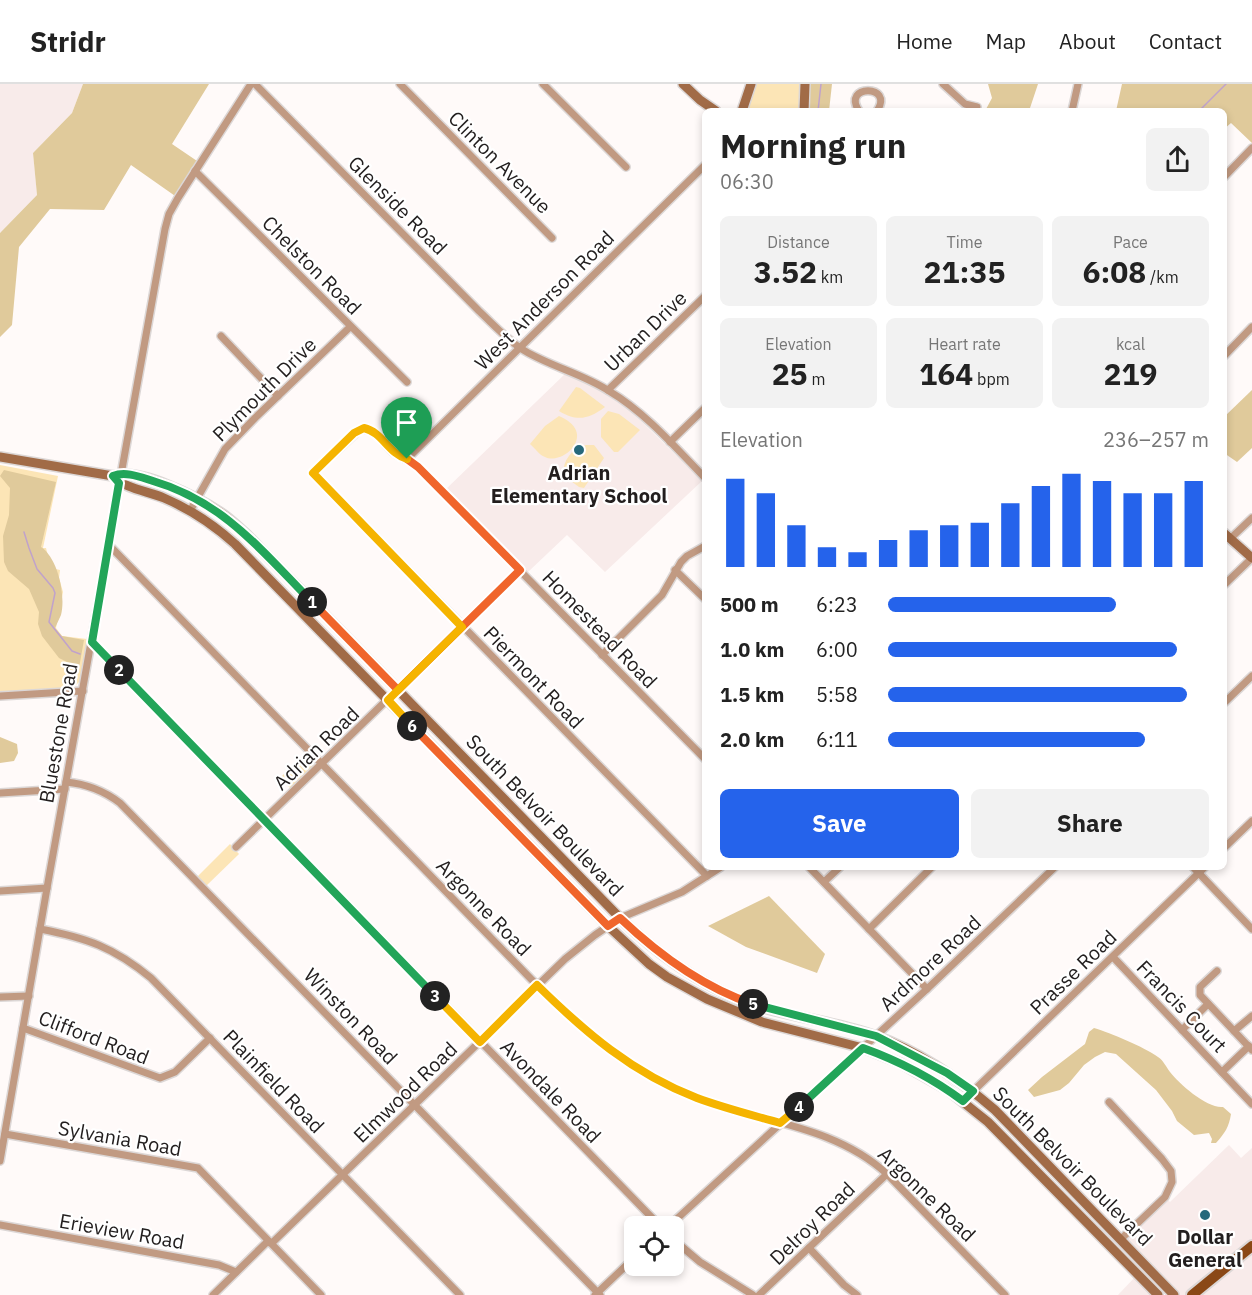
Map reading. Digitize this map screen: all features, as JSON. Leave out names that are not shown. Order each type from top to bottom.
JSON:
[{"type":"main road","points":[[1192,1295],[1252,1246]]},
{"type":"street","name":"Bluestone Road","points":[[0,1161],[5,1134],[7,1100],[29,996],[92,642],[118,478],[165,229],[169,214],[195,171],[253,84]]},
{"type":"street","name":"Glenside Road","points":[[253,84],[479,311],[519,347],[608,390],[642,415],[702,475]]},
{"type":"street","name":"Clinton Avenue","points":[[400,84],[552,238]]},
{"type":"street","points":[[543,84],[626,167]]},
{"type":"street","points":[[683,84],[712,108]]},
{"type":"street","points":[[743,108],[751,84]]},
{"type":"street","points":[[804,108],[805,84]]},
{"type":"street","points":[[944,84],[965,104],[977,107]]},
{"type":"street","points":[[1073,108],[1078,84]]},
{"type":"street","points":[[857,108],[856,99],[866,87],[880,97],[881,103],[878,108]]},
{"type":"street","points":[[1227,174],[1252,148]]},
{"type":"street","name":"West Anderson Road","points":[[407,459],[702,168]]},
{"type":"street","name":"Chelston Road","points":[[195,171],[407,382]]},
{"type":"street","name":"Urban Drive","points":[[608,390],[702,299]]},
{"type":"street","name":"Plymouth Drive","points":[[190,511],[225,449],[350,327]]},
{"type":"street","points":[[1227,353],[1252,327]]},
{"type":"street","points":[[221,336],[278,396]]},
{"type":"street","points":[[670,442],[702,411]]},
{"type":"street","name":"Homestead Road","points":[[313,473],[354,433],[364,428],[374,432],[394,453],[418,467],[702,756]]},
{"type":"street","name":"South Belvoir Boulevard","points":[[0,457],[118,478],[158,482],[221,513],[246,534],[620,918],[661,955],[721,992],[762,1008],[876,1036],[947,1073],[995,1110],[1174,1295]]},
{"type":"street","name":"Piermont Road","points":[[313,473],[707,876]]},
{"type":"street","name":"South Belvoir Boulevard","points":[[118,478],[190,511],[235,543],[608,926],[649,964],[667,977],[707,999],[762,1022],[863,1048],[900,1063],[948,1090],[1012,1146],[1158,1295]]},
{"type":"street","points":[[1227,582],[1252,558],[1227,536],[1252,518]]},
{"type":"street","name":"Argonne Road","points":[[108,544],[537,985],[598,1042],[630,1065],[695,1097],[840,1143],[873,1162],[1005,1295]]},
{"type":"street","points":[[602,655],[662,595],[675,570],[687,556],[702,548]]},
{"type":"street","name":"Adrian Road","points":[[236,847],[520,570]]},
{"type":"street","points":[[675,570],[702,597]]},
{"type":"street","name":"Avondale Road","points":[[92,642],[650,1216]]},
{"type":"street","points":[[1227,700],[1252,676]]},
{"type":"street","points":[[0,696],[83,691]]},
{"type":"street","name":"Winston Road","points":[[0,793],[65,786],[91,786],[120,803],[598,1294]]},
{"type":"street","points":[[1227,845],[1252,821]]},
{"type":"street","name":"Elmwood Road","points":[[213,1295],[266,1243],[273,1242],[581,945],[620,918],[682,892],[716,870]]},
{"type":"street","points":[[812,870],[927,989]]},
{"type":"street","points":[[824,882],[837,870]]},
{"type":"street","points":[[869,929],[930,870]]},
{"type":"street","name":"Ardmore Road","points":[[680,1216],[927,989],[1052,870]]},
{"type":"street","points":[[1196,870],[1252,929]]},
{"type":"street","name":"Prasse Road","points":[[963,1101],[1202,870]]},
{"type":"street","points":[[0,891],[47,888]]},
{"type":"street","name":"Plainfield Road","points":[[40,929],[87,939],[123,958],[156,983],[460,1295]]},
{"type":"street","name":"Francis Court","points":[[1113,957],[1252,1104]]},
{"type":"street","points":[[1217,971],[1200,987],[1200,995],[1250,1048],[1221,1072]]},
{"type":"street","points":[[0,997],[29,996]]},
{"type":"street","points":[[1182,1030],[1208,1004]]},
{"type":"street","points":[[1234,1031],[1252,1016]]},
{"type":"street","name":"Clifford Road","points":[[23,1028],[160,1078],[175,1072],[210,1038]]},
{"type":"street","points":[[1109,1102],[1171,1171],[1172,1182],[1165,1197],[1121,1239]]},
{"type":"street","name":"Sylvania Road","points":[[5,1134],[198,1168],[321,1295]]},
{"type":"street","name":"Delroy Road","points":[[759,1295],[887,1174]]},
{"type":"street","name":"Erieview Road","points":[[0,1225],[219,1265],[236,1272]]},
{"type":"street","points":[[684,1248],[700,1262],[753,1295]]},
{"type":"street","points":[[809,1248],[844,1285],[857,1295]]},
{"type":"street","points":[[598,1294],[624,1268]]},
{"type":"shaded area","points":[[0,84],[83,84],[72,113],[33,153],[37,195],[0,233]]},
{"type":"shaded area","points":[[83,84],[209,84],[172,144],[200,163],[178,198],[131,165],[104,210],[50,209],[19,247],[12,325],[0,337],[0,233],[37,195],[33,153],[72,113]]},
{"type":"shaded area","points":[[751,84],[805,84],[804,108],[743,108]]},
{"type":"shaded area","points":[[805,84],[832,84],[829,108],[804,108]]},
{"type":"shaded area","points":[[988,84],[1038,84],[1030,108],[987,108],[992,98]]},
{"type":"shaded area","points":[[1122,84],[1252,84],[1252,143],[1231,123],[1227,126],[1227,108],[1117,108]]},
{"type":"shaded area","name":"Adrian Elementary School","points":[[566,373],[601,391],[632,412],[702,481],[605,572],[567,535],[528,572],[445,490]]},
{"type":"shaded area","points":[[576,387],[605,407],[583,418],[572,417],[559,411]]},
{"type":"shaded area","points":[[1252,390],[1252,448],[1237,462],[1227,455],[1227,414]]},
{"type":"shaded area","points":[[608,411],[619,414],[640,430],[618,452],[614,452],[601,437],[601,419]]},
{"type":"shaded area","points":[[559,416],[571,423],[576,431],[577,439],[568,452],[552,459],[539,453],[530,444],[545,426]]},
{"type":"shaded area","points":[[594,445],[604,458],[584,488],[563,475],[564,465],[569,456],[576,449]]},
{"type":"shaded area","points":[[0,465],[58,476],[43,548],[46,548],[51,568],[60,570],[59,578],[63,592],[56,628],[62,636],[87,639],[80,681],[74,687],[0,693]]},
{"type":"shaded area","points":[[4,470],[56,482],[41,547],[47,552],[56,568],[61,588],[61,615],[55,628],[62,636],[84,640],[79,668],[59,658],[42,636],[38,624],[39,612],[29,589],[8,571],[4,562],[3,536],[9,515],[10,488],[0,476]]},
{"type":"shaded area","points":[[0,737],[17,744],[18,753],[14,761],[0,763]]},
{"type":"shaded area","points":[[306,752],[314,761],[313,768],[291,789],[280,778]]},
{"type":"shaded area","points":[[230,844],[239,854],[206,886],[197,877]]},
{"type":"shaded area","points":[[769,896],[825,954],[817,973],[746,947],[708,926]]},
{"type":"shaded area","points":[[1094,1028],[1152,1053],[1162,1060],[1174,1077],[1194,1095],[1217,1107],[1223,1107],[1231,1114],[1226,1130],[1216,1143],[1211,1143],[1209,1133],[1194,1135],[1177,1121],[1156,1090],[1116,1054],[1105,1052],[1095,1057],[1060,1090],[1034,1097],[1028,1090],[1085,1044],[1089,1032]]},
{"type":"shaded area","points":[[1229,1145],[1241,1158],[1252,1148],[1252,1295],[1174,1295],[1121,1239],[1165,1197],[1170,1202]]},
{"type":"shaded area","points":[[1137,1275],[1158,1295],[1118,1295]]},
{"type":"waterway","points":[[818,108],[821,84]]},
{"type":"waterway","points":[[1202,108],[1226,84]]},
{"type":"waterway","points":[[24,532],[37,569],[55,593],[49,622],[72,651],[80,654]]},
{"type":"place","name":"Adrian Elementary School","points":[[579,450]]},
{"type":"place","name":"Dollar General","points":[[1205,1215]]},
{"type":"route","points":[[407,459],[394,453],[374,432],[364,428],[354,433],[313,473],[462,627],[388,700],[608,926],[620,918],[661,955],[721,992],[762,1008],[876,1036],[914,1054],[973,1091],[963,1101],[900,1063],[863,1048],[780,1123],[731,1110],[695,1097],[630,1065],[598,1042],[537,985],[480,1042],[92,642],[119,483],[113,476],[121,473],[158,482],[221,513],[246,534],[398,690],[462,627],[520,570],[413,462],[407,459]]}]
